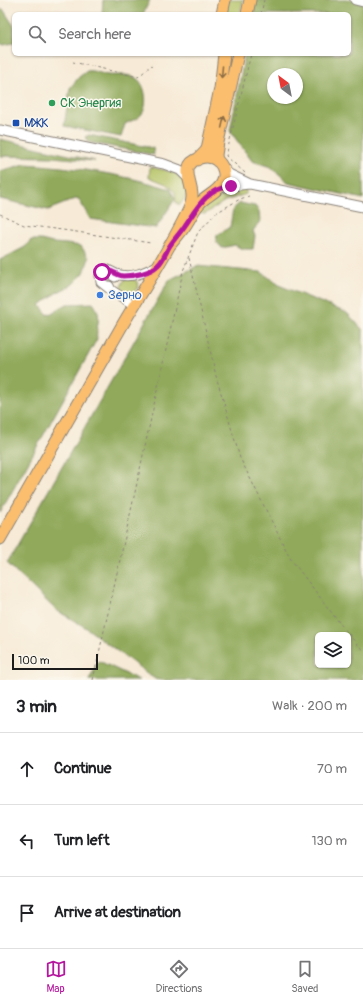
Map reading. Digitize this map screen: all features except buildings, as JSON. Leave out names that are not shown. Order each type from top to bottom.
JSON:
[{"type":"main road","points":[[222,12],[225,0]]},
{"type":"main road","points":[[247,12],[250,0]]},
{"type":"main road","points":[[0,539],[134,305],[159,265],[191,203],[192,192],[188,178],[190,168],[207,149],[220,89],[224,56]]},
{"type":"main road","points":[[170,245],[186,225],[199,203],[215,191],[223,181],[224,171],[216,155],[238,56]]},
{"type":"main road","points":[[197,160],[205,157],[219,163]]},
{"type":"main road","points":[[188,178],[191,186],[200,192],[207,193],[215,191]]},
{"type":"street","points":[[355,0],[363,2]]},
{"type":"street","points":[[0,130],[164,164],[183,164],[197,160]]},
{"type":"street","points":[[219,163],[229,174],[250,184],[363,208]]},
{"type":"street","points":[[164,164],[182,172],[188,178]]},
{"type":"street","points":[[215,191],[223,187],[250,184]]},
{"type":"street","points":[[134,305],[111,280],[139,274],[159,265]]},
{"type":"path","points":[[261,12],[264,0]]},
{"type":"path","points":[[246,174],[226,156],[251,56]]},
{"type":"path","points":[[73,62],[138,77],[152,65]]},
{"type":"path","points":[[93,680],[183,271],[198,232],[216,213],[240,199],[249,196]]},
{"type":"path","points":[[0,214],[24,226],[70,230],[151,242]]},
{"type":"path","points":[[189,258],[216,376],[240,458],[290,558],[338,621],[356,643],[363,649]]},
{"type":"green space","points":[[103,0],[150,0],[144,12],[102,12]]},
{"type":"green space","points":[[228,0],[243,0],[240,12],[225,12]]},
{"type":"green space","points":[[256,0],[363,0],[363,199],[288,182],[271,167],[252,161],[230,131],[245,56],[351,56],[351,12],[253,12]]},
{"type":"green space","points":[[3,9],[12,23],[12,43],[4,45],[0,43],[0,11]]},
{"type":"green space","points":[[87,71],[108,75],[129,76],[136,78],[142,85],[146,101],[143,111],[138,118],[125,124],[121,137],[64,126],[70,88],[79,77]]},
{"type":"green space","points":[[89,135],[153,148],[154,155],[88,142],[85,137]]},
{"type":"green space","points":[[0,139],[95,161],[53,157],[0,156]]},
{"type":"green space","points":[[25,164],[80,169],[134,179],[170,189],[175,199],[156,228],[90,219],[78,198],[48,210],[0,199],[0,171]]},
{"type":"green space","points":[[150,167],[169,171],[186,181],[188,187],[187,194],[180,205],[176,203],[175,192],[166,184],[149,177]]},
{"type":"green space","points":[[234,188],[246,189],[246,194],[225,201],[205,214],[198,213],[201,208],[213,197]]},
{"type":"green space","points":[[240,203],[255,206],[259,211],[260,221],[253,231],[255,236],[253,249],[242,249],[235,245],[222,248],[216,241],[217,235],[230,227],[233,209]]},
{"type":"green space","points":[[31,240],[81,246],[89,258],[84,273],[72,285],[56,293],[40,305],[48,315],[67,304],[93,303],[99,317],[97,339],[0,513],[0,260],[25,247]]},
{"type":"green space","points":[[197,266],[261,272],[281,286],[347,313],[363,330],[363,680],[155,679],[85,627],[56,610],[7,563],[169,280]]},
{"type":"green space","points":[[125,279],[136,280],[139,286],[132,293],[123,293],[122,291],[122,284]]},
{"type":"green space","points":[[99,661],[139,680],[89,680]]},
{"type":"tunnel","points":[[107,283],[111,274]]},
{"type":"place","name":"СК Энергия","points":[[52,103]]},
{"type":"place","name":"МЖК","points":[[16,123]]},
{"type":"place","name":"Зерно","points":[[100,295]]},
{"type":"route","points":[[102,272],[106,269],[122,276],[132,275],[146,272],[159,265],[170,245],[186,225],[199,203],[220,188],[231,186]]}]
